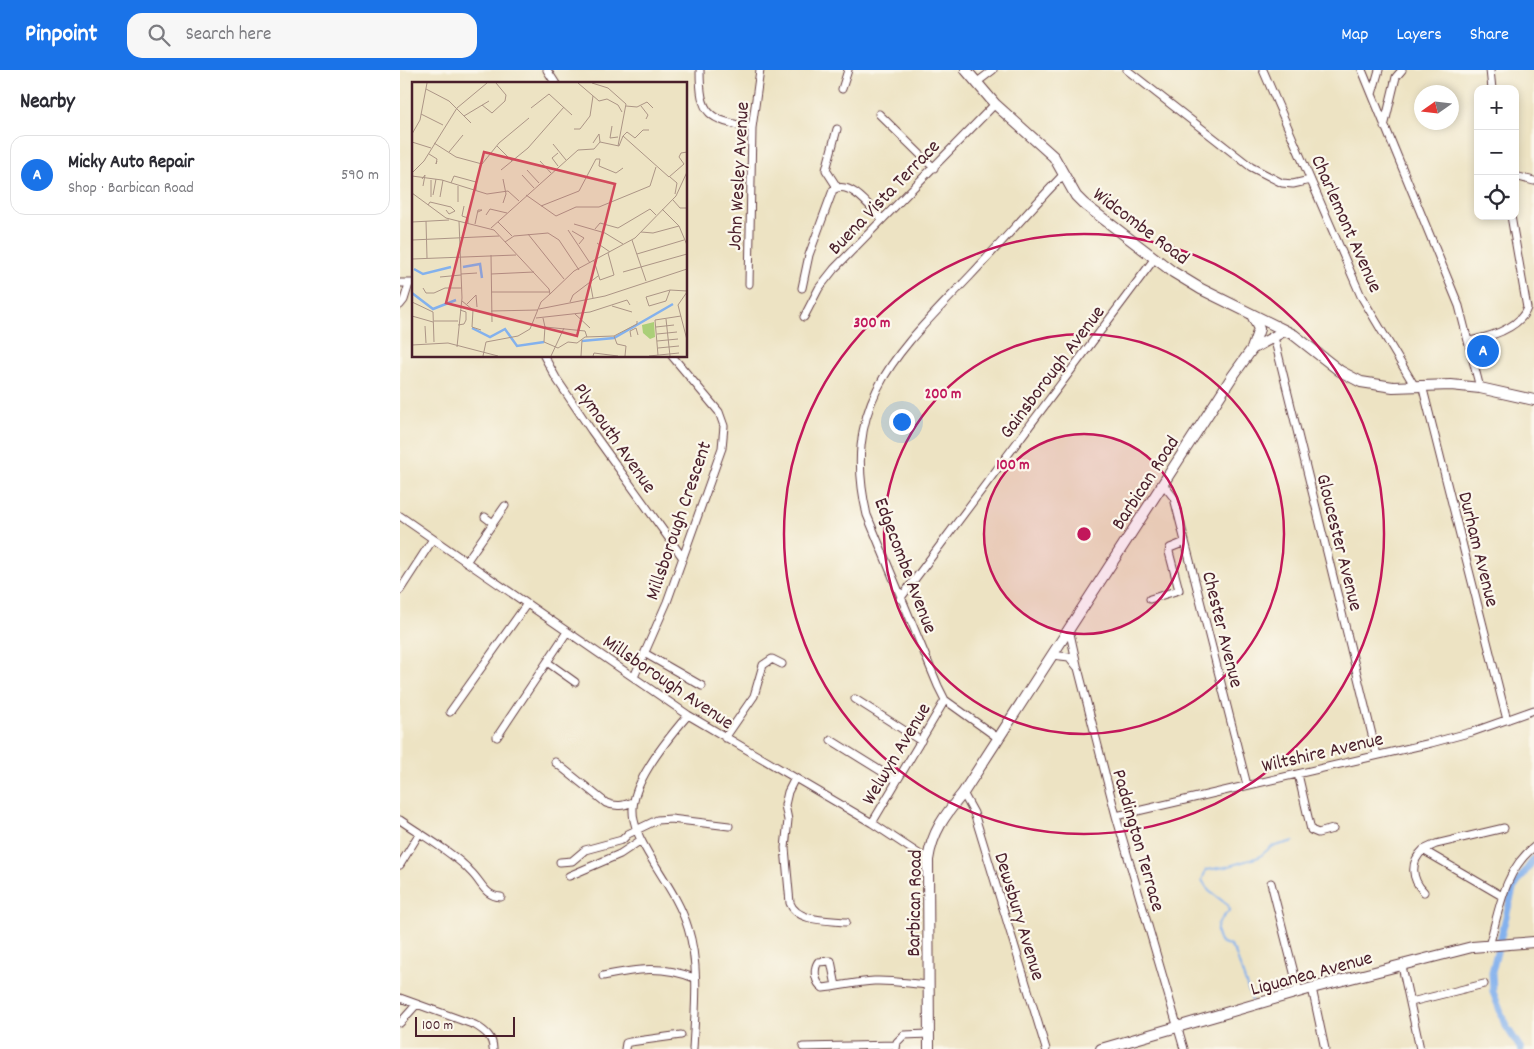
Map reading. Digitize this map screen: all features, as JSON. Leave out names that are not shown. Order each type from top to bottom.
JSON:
[{"type":"main road","name":"Widcombe Road","points":[[966,70],[995,104],[1054,157],[1076,196],[1084,204],[1155,258],[1201,289],[1284,331]]},
{"type":"main road","points":[[1251,314],[1259,329],[1252,349]]},
{"type":"main road","points":[[1284,331],[1310,346],[1340,371],[1361,382],[1385,386],[1418,385],[1480,388],[1534,400]]},
{"type":"main road","name":"Barbican Road","points":[[929,1049],[928,860],[930,846],[936,829],[942,818],[963,793],[1252,349],[1284,331]]},
{"type":"main road","name":"Liguanea Avenue","points":[[1101,1049],[1312,988],[1472,947],[1534,942]]},
{"type":"street","points":[[547,70],[555,82]]},
{"type":"street","points":[[700,70],[700,96],[704,108],[717,120],[752,128]]},
{"type":"street","name":"John Wesley Avenue","points":[[749,284],[752,128],[760,70]]},
{"type":"street","points":[[842,89],[848,70]]},
{"type":"street","points":[[976,84],[993,70]]},
{"type":"street","points":[[1129,72],[1140,70]]},
{"type":"street","name":"Charlemont Avenue","points":[[1263,70],[1362,296],[1418,385]]},
{"type":"street","points":[[1362,70],[1459,306],[1470,341],[1480,388]]},
{"type":"street","points":[[1372,94],[1379,70]]},
{"type":"street","points":[[1384,127],[1396,77],[1402,70]]},
{"type":"street","points":[[1490,70],[1492,85]]},
{"type":"street","points":[[1129,72],[1251,167],[1268,177],[1292,184],[1310,180]]},
{"type":"street","name":"Buena Vista Terrace","points":[[804,318],[826,280],[882,219],[995,104]]},
{"type":"street","points":[[879,114],[934,168]]},
{"type":"street","points":[[837,129],[826,170],[837,187]]},
{"type":"street","name":"Edgecombe Avenue","points":[[945,700],[900,599],[867,515],[862,495],[861,455],[866,418],[873,395],[891,364],[922,326],[1064,174]]},
{"type":"street","points":[[1519,177],[1534,181]]},
{"type":"street","points":[[802,288],[809,255],[821,218],[829,196],[837,187],[845,187],[856,193],[882,219]]},
{"type":"street","points":[[1470,341],[1502,330],[1529,311],[1513,220]]},
{"type":"street","name":"Gainsborough Avenue","points":[[900,599],[1155,258]]},
{"type":"street","points":[[400,283],[411,284],[404,300],[400,304]]},
{"type":"street","name":"Gloucester Avenue","points":[[1274,337],[1377,754]]},
{"type":"street","name":"Plymouth Avenue","points":[[545,358],[556,378],[596,438],[683,558]]},
{"type":"street","name":"Millsborough Crescent","points":[[634,677],[646,654],[683,558],[722,448],[724,426],[719,412],[674,358]]},
{"type":"street","name":"Durham Avenue","points":[[1418,385],[1507,720]]},
{"type":"street","name":"Chester Avenue","points":[[1164,484],[1174,498],[1247,785]]},
{"type":"street","points":[[466,562],[493,523],[495,513],[505,506]]},
{"type":"street","name":"Millsborough Avenue","points":[[400,516],[432,541],[466,562],[688,715],[872,823],[928,860]]},
{"type":"street","points":[[485,517],[493,523]]},
{"type":"street","points":[[400,590],[432,541]]},
{"type":"street","points":[[1150,598],[1179,590],[1169,552],[1170,548],[1185,542]]},
{"type":"street","points":[[450,712],[526,605]]},
{"type":"street","name":"Paddington Terrace","points":[[1069,629],[1116,816],[1184,1049]]},
{"type":"street","points":[[497,738],[567,632]]},
{"type":"street","points":[[646,654],[702,686]]},
{"type":"street","points":[[1052,654],[1069,657],[1078,668]]},
{"type":"street","points":[[725,738],[754,696],[758,674],[763,665],[772,659],[782,664]]},
{"type":"street","points":[[547,662],[575,682]]},
{"type":"street","points":[[854,699],[920,741]]},
{"type":"street","points":[[945,700],[998,738]]},
{"type":"street","name":"Welwyn Avenue","points":[[872,823],[945,700]]},
{"type":"street","name":"Wiltshire Avenue","points":[[1116,816],[1377,754],[1440,741],[1534,710]]},
{"type":"street","points":[[688,715],[657,756],[637,790],[634,802],[637,830],[679,904],[693,950],[693,1049]]},
{"type":"street","points":[[831,740],[897,781]]},
{"type":"street","points":[[555,762],[606,803],[613,806],[624,806],[634,802]]},
{"type":"street","points":[[1298,774],[1311,830],[1318,833],[1333,829]]},
{"type":"street","points":[[795,778],[788,792],[785,806],[788,830],[785,848],[792,909],[804,916],[846,922]]},
{"type":"street","name":"Dewsbury Avenue","points":[[963,793],[974,813],[1046,1049]]},
{"type":"street","points":[[560,862],[572,861],[585,850],[616,842],[650,822],[671,819],[729,826]]},
{"type":"street","points":[[400,820],[470,870],[485,892],[492,897],[501,898]]},
{"type":"street","points":[[1424,892],[1418,887],[1413,867],[1415,857],[1423,850],[1436,844],[1504,828]]},
{"type":"street","points":[[400,865],[419,834]]},
{"type":"street","points":[[569,876],[620,854],[641,840]]},
{"type":"street","points":[[1491,946],[1502,896],[1514,869],[1534,847]]},
{"type":"street","points":[[1423,850],[1502,896]]},
{"type":"street","points":[[1271,883],[1299,992]]},
{"type":"street","points":[[1402,966],[1420,1049]]},
{"type":"street","points":[[603,976],[631,970],[662,969],[673,970],[694,978]]},
{"type":"street","points":[[836,986],[874,981],[929,985]]},
{"type":"street","points":[[1411,1002],[1484,984]]},
{"type":"street","points":[[1312,988],[1326,1049]]},
{"type":"street","points":[[400,998],[475,1025],[486,1032],[491,1038],[493,1049]]},
{"type":"street","points":[[400,1023],[416,1005]]},
{"type":"street","points":[[803,1047],[896,1047],[904,1035],[929,1034]]},
{"type":"street","points":[[625,1049],[626,1043],[681,1035]]},
{"type":"waterway","points":[[1252,1001],[1235,952],[1229,945],[1220,942],[1218,937],[1217,928],[1222,918],[1229,911],[1228,905],[1209,891],[1202,880],[1206,870],[1226,867],[1259,857],[1271,847],[1294,841]]},
{"type":"waterway","points":[[1521,1049],[1506,1026],[1493,992],[1492,972],[1513,889],[1534,859]]},
{"type":"place","name":"Micky Auto Repair","points":[[1483,351]]}]
